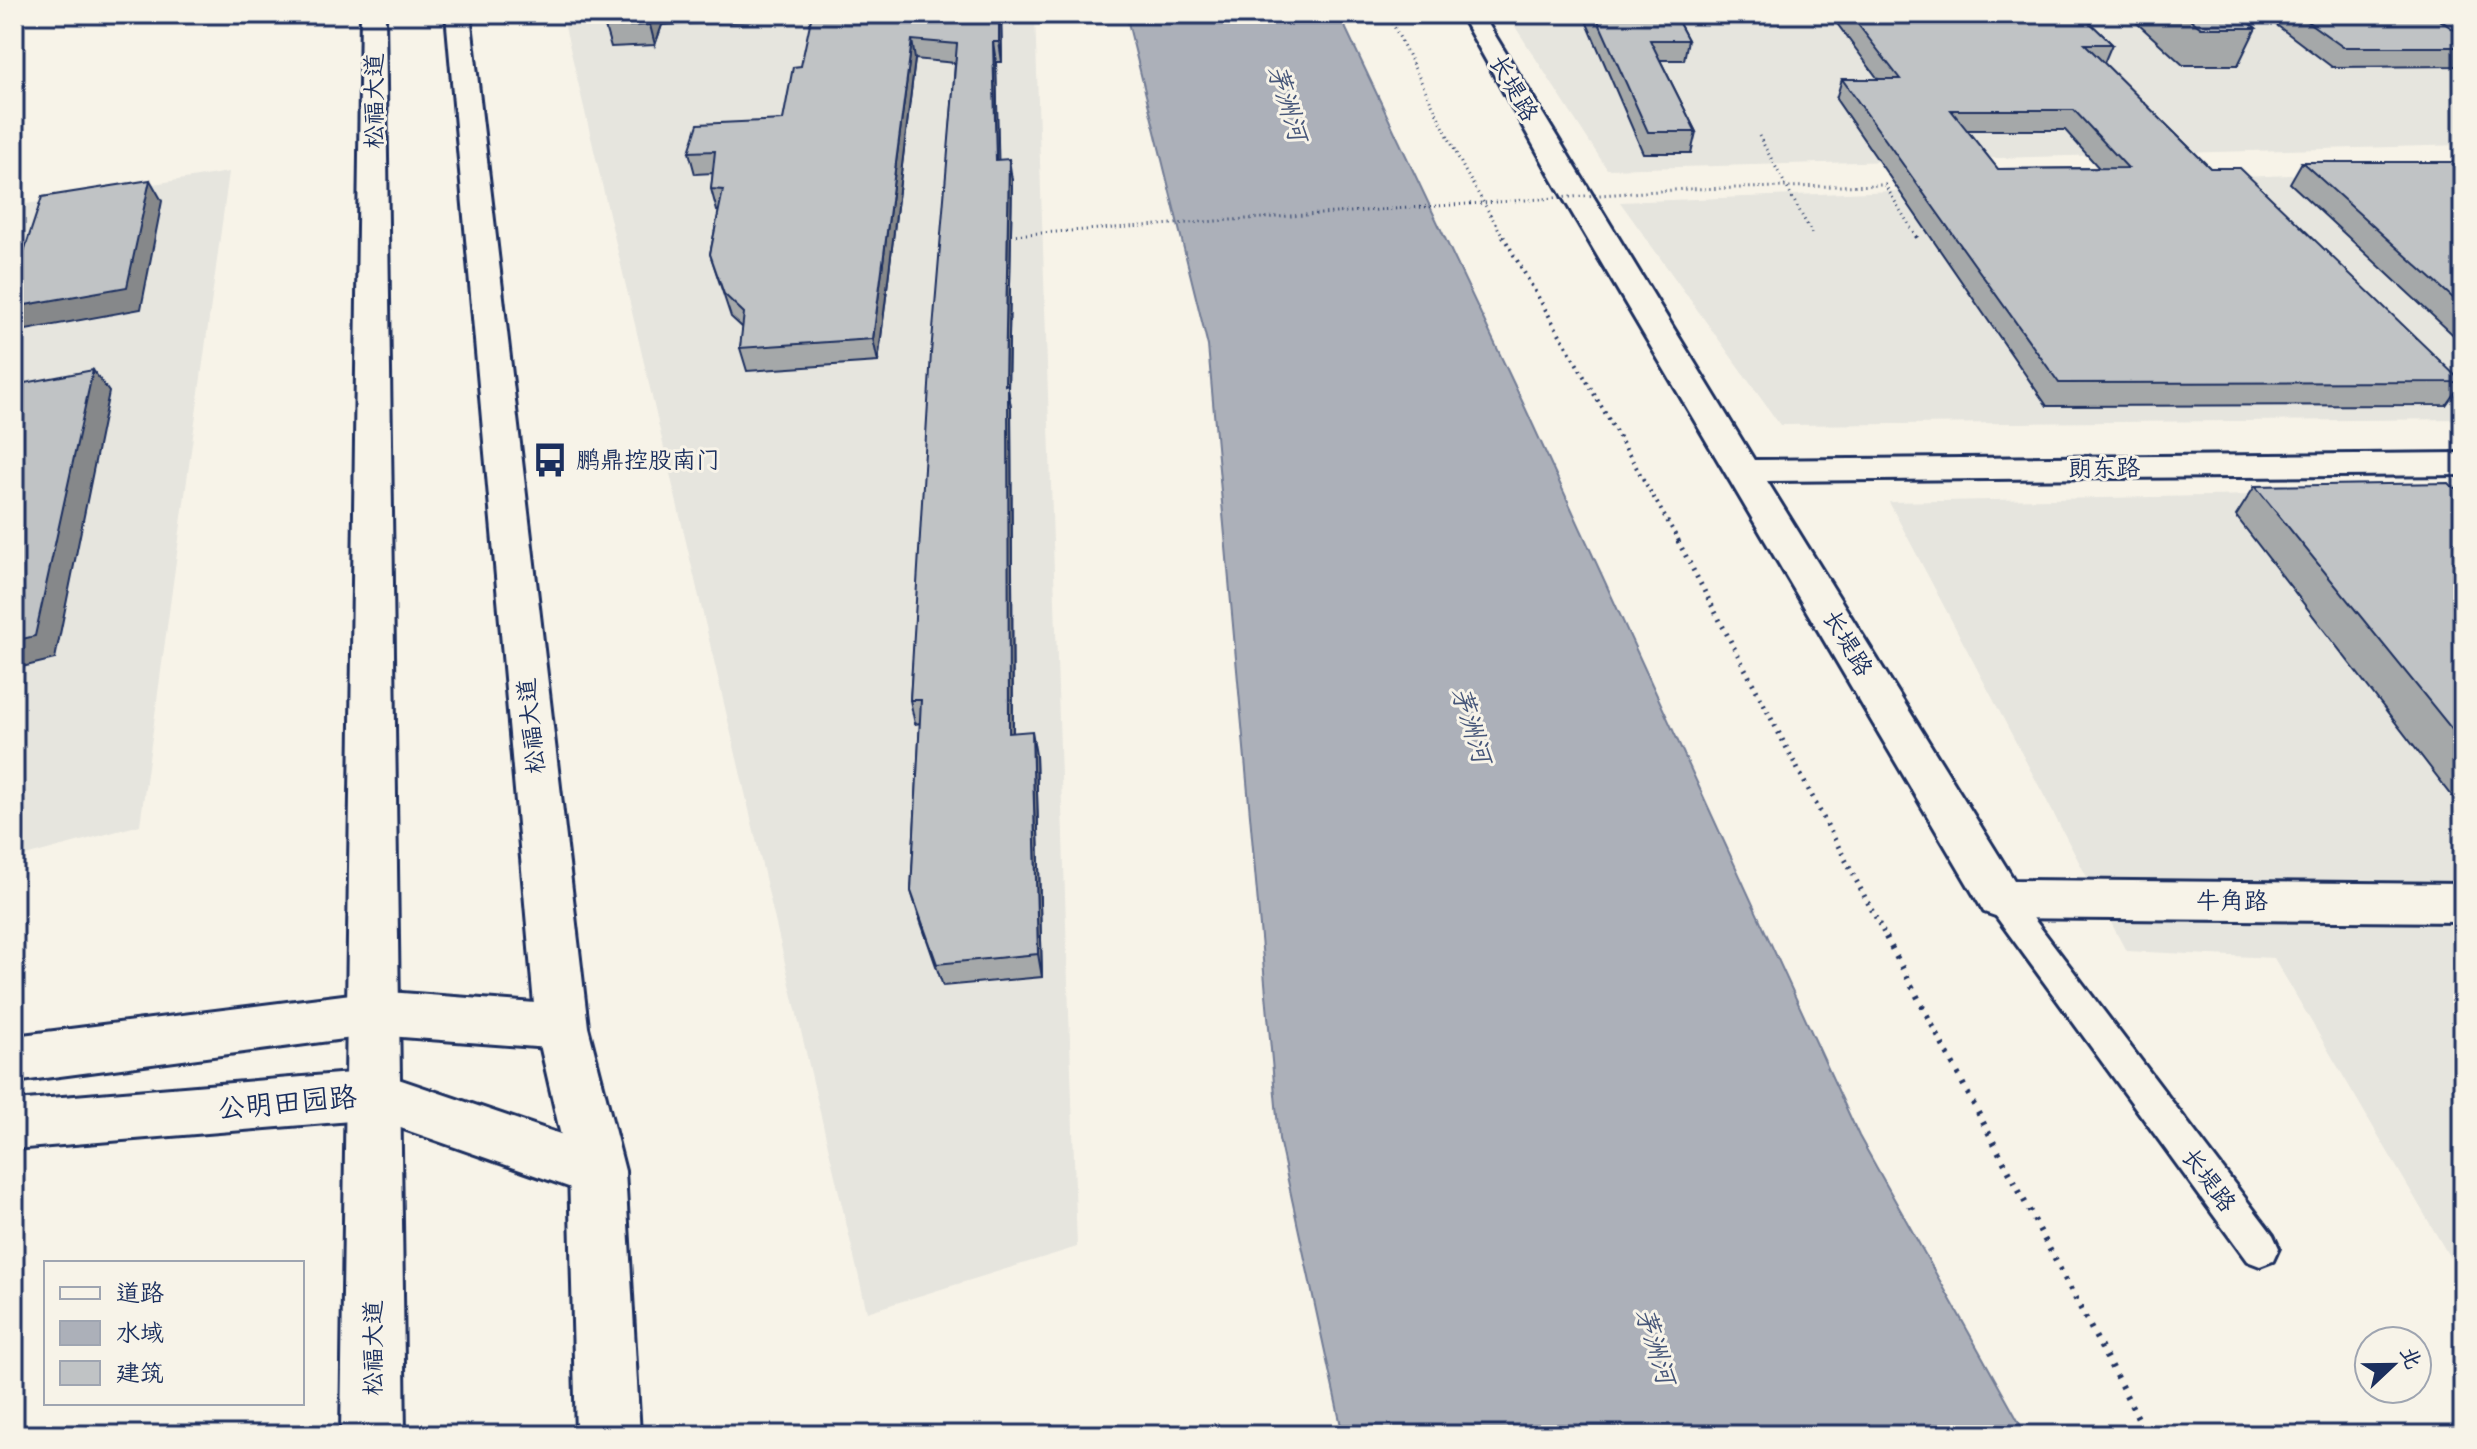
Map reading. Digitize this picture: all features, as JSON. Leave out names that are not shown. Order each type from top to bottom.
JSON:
[{"type":"main road","name":"松福大道","points":[[373,14],[373,1435]]},
{"type":"main road","name":"松福大道","points":[[458,14],[562,1027],[597,1171],[608,1435]]},
{"type":"street","name":"长堤路","points":[[1471,14],[1572,189],[1746,471],[2001,899],[2260,1248]]},
{"type":"street","points":[[2432,14],[2463,35]]},
{"type":"street","name":"朗东路","points":[[1746,471],[2463,464]]},
{"type":"street","name":"牛角路","points":[[2001,899],[2463,903]]},
{"type":"street","points":[[14,1059],[375,1013],[562,1027]]},
{"type":"street","name":"公明田园路","points":[[14,1125],[375,1095],[597,1171]]},
{"type":"path","points":[[1388,14],[1465,171],[1650,487],[2147,1435]]},
{"type":"path","points":[[1759,136],[1812,234]]},
{"type":"path","points":[[1011,235],[1784,185],[1885,185],[1919,240]]},
{"type":"shaded area","points":[[562,14],[1035,14],[1077,1247],[867,1312]]},
{"type":"shaded area","points":[[1507,14],[2403,14],[2463,56],[2463,145],[1607,169]]},
{"type":"shaded area","points":[[2463,168],[2463,419],[1780,425],[1620,202]]},
{"type":"shaded area","points":[[229,172],[140,825],[14,859],[14,206]]},
{"type":"shaded area","points":[[2463,491],[2463,1280],[2274,958],[2126,951],[1889,502]]},
{"type":"water","name":"茅洲河","points":[[1126,14],[1339,14],[1522,401],[1859,1136],[2026,1435],[1343,1435],[1279,1139],[1208,346]]},
{"type":"building","points":[[611,14],[654,14],[650,25],[605,27]]},
{"type":"building","points":[[812,14],[999,14],[999,42],[993,42],[996,160],[1009,159],[1005,385],[1008,384],[1009,733],[1032,731],[1038,954],[937,964],[911,891],[921,700],[910,700],[931,353],[957,44],[912,40],[873,339],[740,348],[744,313],[724,294],[710,254],[723,190],[711,189],[715,151],[689,152],[698,124],[783,120],[793,67],[801,66]]},
{"type":"building","points":[[1595,14],[1674,14],[1688,40],[1650,40],[1696,132],[1648,132]]},
{"type":"building","points":[[1850,14],[2081,14],[2112,44],[2085,44],[2210,168],[2240,168],[2462,382],[2059,383],[1842,79],[1900,79]],"holes":[[[1951,110],[2074,110],[2128,168],[1998,169]]]},
{"type":"building","points":[[2184,14],[2238,14],[2256,28],[2201,28]]},
{"type":"building","points":[[2297,14],[2431,14],[2463,36],[2463,47],[2343,47]]},
{"type":"building","points":[[2302,162],[2463,162],[2463,307]]},
{"type":"building","points":[[150,180],[127,287],[14,307],[14,282],[42,197]]},
{"type":"building","points":[[93,370],[35,636],[14,641],[14,385]]},
{"type":"building","points":[[2449,483],[2454,488],[2463,488],[2463,743],[2255,486]]},
{"type":"place","name":"鹏鼎控股南门","points":[[550,460]]}]
